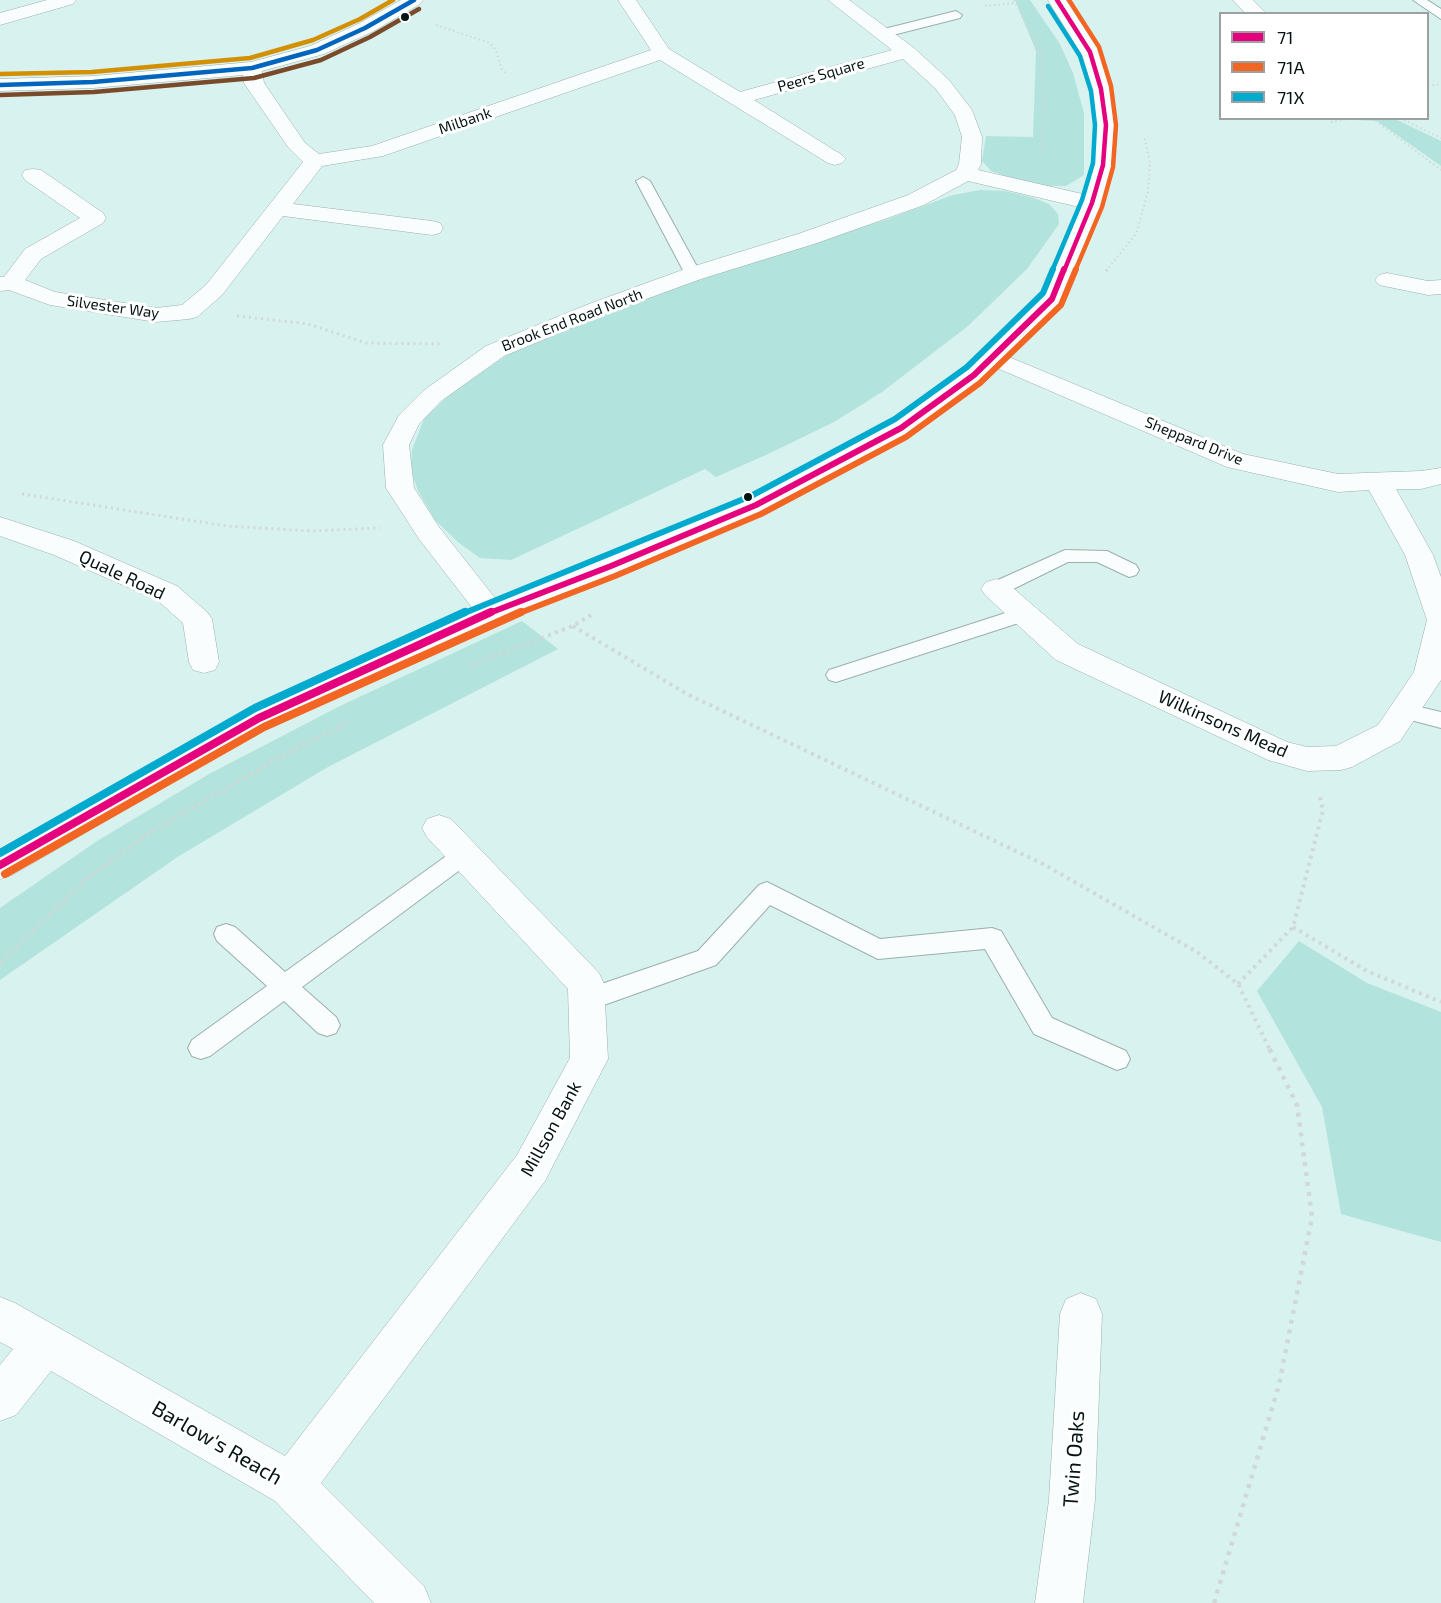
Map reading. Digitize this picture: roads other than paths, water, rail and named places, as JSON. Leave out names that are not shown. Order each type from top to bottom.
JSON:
[{"type":"street","points":[[0,19],[67,0]]},
{"type":"street","points":[[0,85],[93,82],[252,68],[317,50],[365,28],[414,0]]},
{"type":"street","points":[[627,0],[662,53]]},
{"type":"street","points":[[837,0],[906,52],[942,84],[965,114],[972,137],[970,164],[965,174],[1092,203]]},
{"type":"street","points":[[0,865],[259,718],[491,612],[611,566],[756,505],[901,428],[974,375],[1052,299],[1092,203],[1103,165],[1106,125],[1101,89],[1090,52],[1056,0]]},
{"type":"street","points":[[1242,0],[1256,12]]},
{"type":"street","name":"Peers Square","points":[[737,99],[906,52]]},
{"type":"street","name":"Milbank","points":[[315,161],[376,152],[662,53]]},
{"type":"street","name":"Peers Square","points":[[662,53],[835,159]]},
{"type":"street","points":[[252,68],[254,83],[298,147],[315,161],[277,209]]},
{"type":"street","name":"Brook End Road North","points":[[491,612],[429,533],[400,488],[396,446],[408,421],[432,396],[495,351],[693,274],[809,238],[916,200],[965,174]]},
{"type":"street","name":"Silvester Way","points":[[33,175],[95,218],[33,254],[5,284],[50,298],[156,315],[189,312],[214,290],[277,209]]},
{"type":"street","points":[[277,209],[432,228]]},
{"type":"street","points":[[1388,280],[1428,288],[1441,287]]},
{"type":"street","name":"Sheppard Drive","points":[[992,357],[1236,461],[1338,483],[1421,480],[1441,476]]},
{"type":"street","name":"Wilkinsons Mead","points":[[996,589],[1067,652],[1279,752],[1307,759],[1341,758],[1389,733],[1429,674],[1441,620],[1419,555],[1378,482]]},
{"type":"street","name":"Quale Road","points":[[0,526],[63,548],[166,593],[197,619],[204,662]]},
{"type":"street","name":"Millson Bank","points":[[291,1485],[531,1168],[589,1059],[586,984],[452,842]]},
{"type":"street","name":"Twin Oaks","points":[[1059,1603],[1072,1500],[1081,1314]]},
{"type":"street","name":"Barlow's Reach","points":[[0,1318],[291,1485],[407,1603]]},
{"type":"street","points":[[0,1400],[44,1345]]},
{"type":"lane","points":[[1419,0],[1441,15]]},
{"type":"lane","points":[[881,34],[956,15]]},
{"type":"lane","points":[[643,181],[693,274]]},
{"type":"lane","points":[[996,589],[1065,556],[1100,556],[1129,570]]},
{"type":"lane","points":[[836,675],[1024,614]]},
{"type":"lane","points":[[1403,711],[1441,720]]},
{"type":"lane","points":[[201,1048],[284,987],[452,842]]},
{"type":"lane","points":[[587,1000],[707,958],[767,892],[878,949],[992,938],[1043,1026],[1117,1059]]},
{"type":"lane","points":[[226,934],[327,1025]]}]
